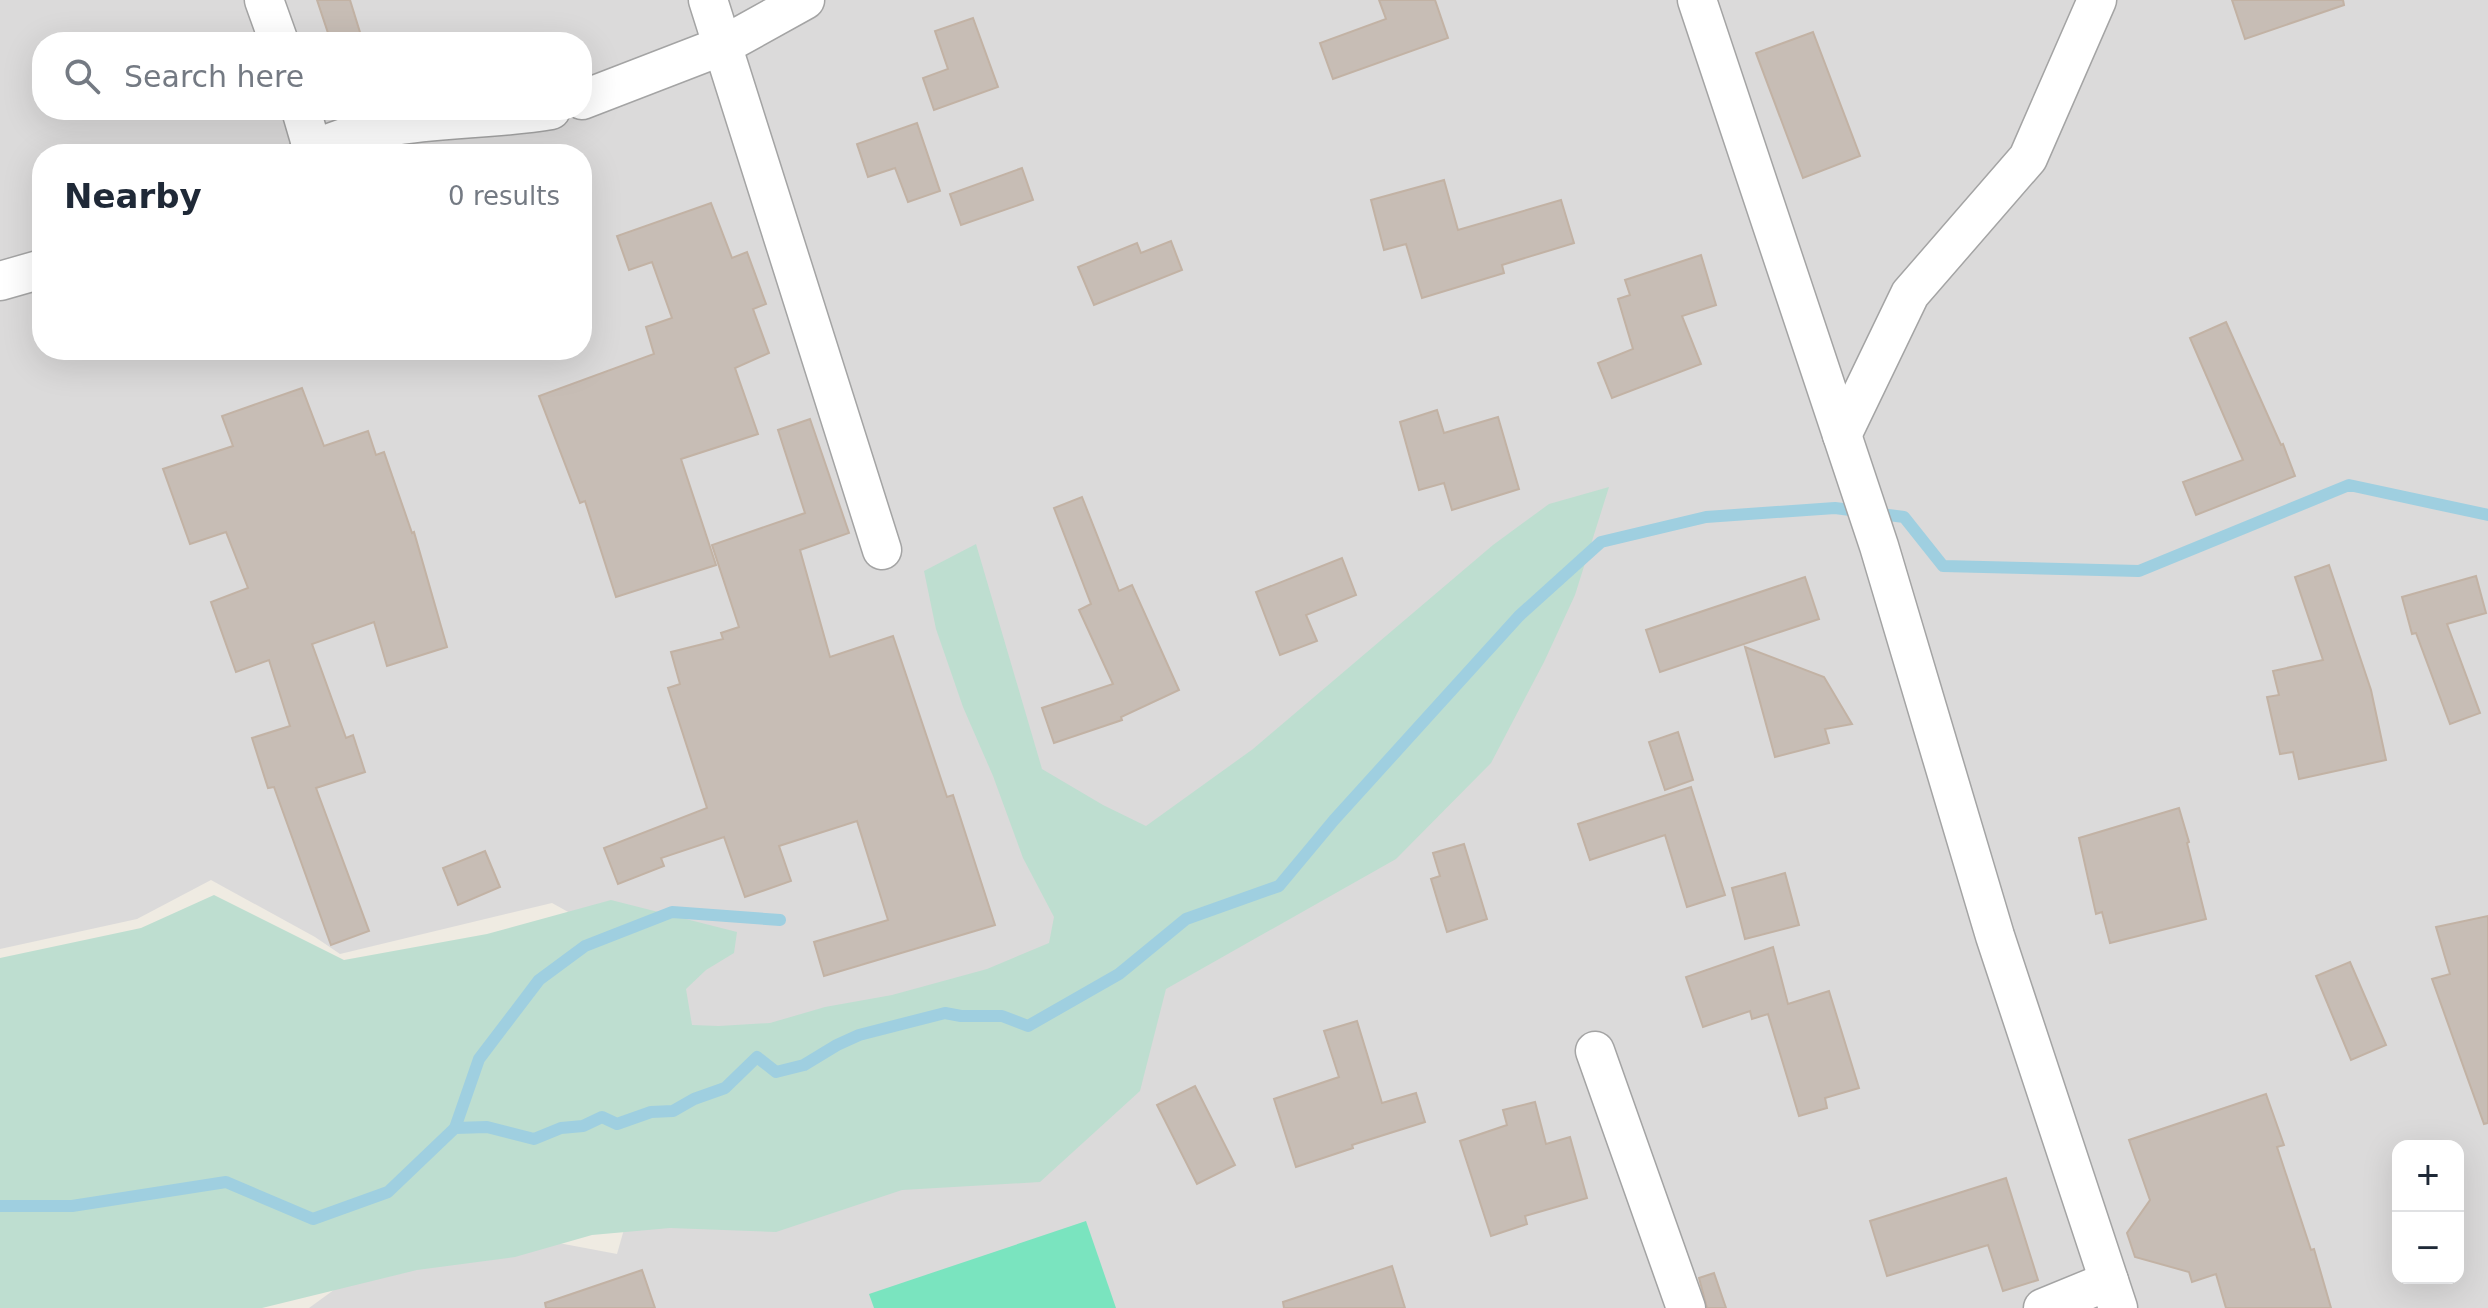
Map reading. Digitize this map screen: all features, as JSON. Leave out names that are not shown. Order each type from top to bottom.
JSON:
[{"type":"street","points":[[264,0],[275,32]]},
{"type":"street","points":[[708,0],[882,550]]},
{"type":"street","points":[[592,96],[722,46],[805,0]]},
{"type":"street","points":[[1697,0],[1879,546],[1995,936],[2114,1295],[2043,1308]]},
{"type":"street","points":[[1842,435],[1910,294],[2028,158],[2097,0]]},
{"type":"street","points":[[303,120],[308,144]]},
{"type":"street","points":[[331,144],[369,129],[449,120]]},
{"type":"street","points":[[0,281],[32,272]]},
{"type":"street","points":[[1595,1051],[1686,1308]]},
{"type":"shaded area","points":[[0,0],[2488,0],[2488,1308],[309,1308],[386,1252],[478,1228],[617,1254],[671,1064],[628,945],[552,903],[340,954],[211,880],[137,919],[0,949]]},
{"type":"green space","points":[[1609,487],[1575,595],[1491,763],[1396,859],[1166,989],[1140,1091],[1040,1182],[902,1190],[776,1232],[670,1228],[592,1235],[515,1257],[417,1270],[262,1308],[0,1308],[0,958],[141,928],[214,895],[344,960],[487,934],[611,900],[737,932],[734,953],[706,970],[686,989],[692,1025],[770,1023],[987,969],[1049,943],[1054,917],[1023,858],[993,776],[963,707],[936,629],[924,571],[976,544],[1042,769],[1146,826],[1253,749],[1493,545],[1549,504]]},
{"type":"green space","points":[[1086,1221],[1116,1308],[874,1308],[869,1294]]},
{"type":"building","points":[[317,0],[350,0],[360,32],[328,32]]},
{"type":"building","points":[[1379,0],[1435,0],[1448,38],[1333,79],[1320,43],[1386,19]]},
{"type":"building","points":[[2232,0],[2343,0],[2344,5],[2245,39]]},
{"type":"building","points":[[973,18],[998,87],[934,110],[923,78],[948,69],[935,31]]},
{"type":"building","points":[[1813,32],[1860,156],[1803,178],[1756,53]]},
{"type":"building","points":[[917,123],[940,191],[908,202],[895,168],[868,177],[857,144]]},
{"type":"building","points":[[1022,168],[1033,200],[961,225],[950,194]]},
{"type":"building","points":[[1444,180],[1458,230],[1561,200],[1574,243],[1502,265],[1504,273],[1422,298],[1406,244],[1384,250],[1371,200]]},
{"type":"building","points":[[711,203],[732,258],[747,252],[766,304],[753,309],[769,353],[735,368],[758,434],[681,459],[716,565],[616,597],[585,501],[580,503],[539,396],[654,354],[646,327],[672,318],[652,262],[629,270],[617,236]]},
{"type":"building","points":[[1171,241],[1182,270],[1094,305],[1078,267],[1137,243],[1141,253]]},
{"type":"building","points":[[1701,255],[1716,305],[1682,316],[1701,364],[1612,398],[1598,363],[1633,349],[1618,299],[1630,295],[1625,280]]},
{"type":"building","points":[[2226,322],[2295,476],[2196,515],[2183,482],[2243,460],[2190,338]]},
{"type":"building","points":[[302,388],[324,446],[368,431],[376,455],[384,452],[414,532],[447,647],[387,666],[374,622],[312,644],[346,738],[353,735],[365,772],[316,788],[369,931],[331,945],[274,787],[268,788],[252,738],[290,726],[269,660],[236,672],[211,602],[248,588],[226,532],[190,544],[163,469],[233,446],[222,416]]},
{"type":"building","points":[[1437,410],[1444,433],[1498,417],[1519,489],[1452,510],[1444,483],[1419,490],[1400,422]]},
{"type":"building","points":[[810,419],[849,533],[800,550],[830,657],[893,636],[947,797],[953,795],[995,925],[824,976],[814,942],[888,920],[857,821],[779,846],[791,881],[745,897],[724,837],[661,858],[664,866],[618,884],[604,848],[707,808],[668,688],[680,684],[671,652],[723,639],[721,633],[739,627],[712,545],[805,513],[778,430]]},
{"type":"building","points":[[1082,497],[1119,591],[1132,585],[1179,690],[1121,717],[1122,720],[1054,743],[1042,708],[1113,684],[1079,610],[1091,604],[1054,508]]},
{"type":"building","points":[[1342,558],[1356,595],[1306,615],[1317,641],[1280,655],[1256,592]]},
{"type":"building","points":[[2329,565],[2371,690],[2386,760],[2299,779],[2293,752],[2280,754],[2267,697],[2279,695],[2273,671],[2323,660],[2295,577]]},
{"type":"building","points":[[2476,576],[2486,613],[2447,624],[2480,713],[2450,724],[2416,633],[2412,634],[2402,597]]},
{"type":"building","points":[[1805,577],[1819,619],[1660,672],[1646,630]]},
{"type":"building","points":[[1745,647],[1824,677],[1852,724],[1825,729],[1829,743],[1775,757]]},
{"type":"building","points":[[1678,732],[1693,780],[1665,790],[1649,742]]},
{"type":"building","points":[[1691,787],[1725,895],[1687,907],[1665,835],[1590,860],[1578,824]]},
{"type":"building","points":[[2179,808],[2206,919],[2110,943],[2102,912],[2096,914],[2079,838]]},
{"type":"building","points":[[1464,844],[1487,919],[1447,932],[1431,879],[1440,876],[1433,853]]},
{"type":"building","points":[[485,851],[500,887],[458,905],[443,868]]},
{"type":"building","points":[[1785,873],[1799,925],[1745,939],[1732,888]]},
{"type":"building","points":[[2488,916],[2488,1123],[2484,1124],[2432,979],[2450,974],[2436,927]]},
{"type":"building","points":[[1773,947],[1788,1004],[1829,991],[1859,1088],[1825,1098],[1827,1108],[1799,1116],[1768,1014],[1752,1019],[1750,1011],[1703,1027],[1686,977]]},
{"type":"building","points":[[2350,962],[2386,1045],[2351,1060],[2316,976]]},
{"type":"building","points":[[1357,1021],[1382,1103],[1416,1093],[1425,1122],[1296,1167],[1274,1099],[1339,1077],[1324,1031]]},
{"type":"building","points":[[1195,1086],[1235,1165],[1197,1184],[1157,1105]]},
{"type":"building","points":[[2266,1094],[2284,1145],[2277,1147],[2311,1250],[2314,1249],[2331,1308],[2226,1308],[2216,1274],[2192,1282],[2189,1272],[2135,1257],[2127,1233],[2150,1200],[2129,1140]]},
{"type":"building","points":[[1535,1102],[1546,1144],[1570,1137],[1587,1198],[1525,1216],[1527,1224],[1491,1236],[1460,1141],[1507,1125],[1503,1110]]},
{"type":"building","points":[[2006,1178],[2038,1280],[2003,1291],[1988,1245],[1887,1276],[1870,1221]]},
{"type":"building","points":[[1392,1266],[1405,1308],[1284,1308],[1283,1302]]},
{"type":"building","points":[[642,1270],[655,1308],[546,1308],[545,1303]]},
{"type":"building","points":[[1714,1273],[1726,1308],[1707,1308],[1699,1278]]},
{"type":"waterway","points":[[0,1206],[72,1206],[226,1182],[313,1219],[388,1192],[455,1128],[487,1127],[534,1139],[561,1128],[583,1126],[602,1117],[617,1124],[651,1112],[673,1111],[694,1099],[725,1088],[757,1057],[776,1072],[804,1065],[859,1035],[945,1013],[1002,1016],[1028,1026],[1119,974],[1186,919],[1279,886],[1334,820],[1519,616],[1601,542],[1706,517],[1835,508],[1904,517],[1943,566],[2139,571],[2349,485],[2488,515]]},
{"type":"waterway","points":[[455,1128],[479,1059],[539,980],[585,946],[672,912],[780,920]]}]
